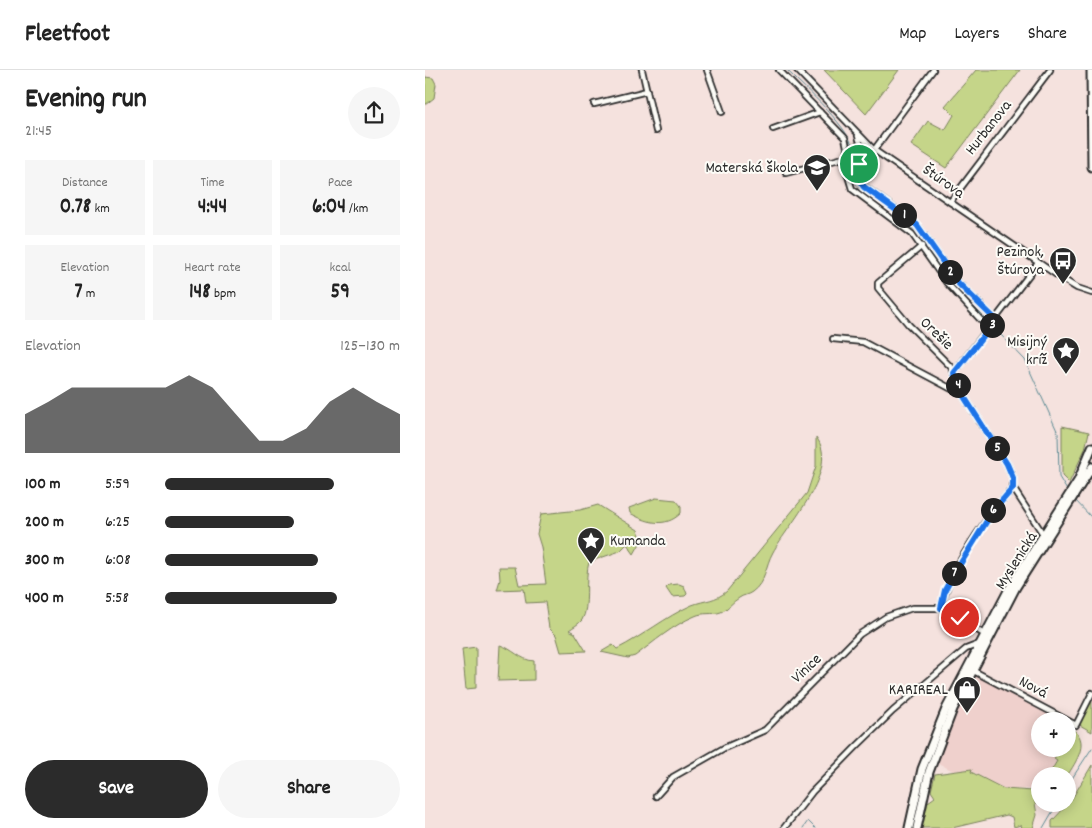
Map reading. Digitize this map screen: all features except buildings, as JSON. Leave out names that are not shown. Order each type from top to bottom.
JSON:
[{"type":"main road","points":[[1091,70],[1092,167]]},
{"type":"main road","name":"Myslenická","points":[[931,754],[984,634],[1043,534],[1072,496],[1092,447]]},
{"type":"main road","name":"Myslenická","points":[[970,669],[980,655],[1024,573],[1092,467]]},
{"type":"main road","points":[[979,644],[980,655]]},
{"type":"main road","points":[[909,828],[931,754]]},
{"type":"main road","points":[[917,828],[931,754]]},
{"type":"street","points":[[642,70],[656,131]]},
{"type":"street","points":[[707,70],[722,112]]},
{"type":"street","points":[[779,70],[845,138],[849,156]]},
{"type":"street","name":"Štúrova","points":[[797,70],[874,150],[1070,284],[1092,292]]},
{"type":"street","points":[[786,173],[874,150],[933,70]]},
{"type":"street","name":"Hurbanova","points":[[949,202],[1049,70]]},
{"type":"street","points":[[594,104],[647,91]]},
{"type":"street","points":[[773,129],[820,112]]},
{"type":"street","points":[[857,132],[862,144],[858,174],[861,184],[917,225],[957,282],[995,321]]},
{"type":"street","points":[[843,159],[852,189],[901,224],[922,246],[946,282],[989,328]]},
{"type":"street","name":"Orešie","points":[[922,246],[877,286],[897,312],[948,363],[963,395],[1007,464],[1013,478],[1013,488],[1043,534]]},
{"type":"street","points":[[954,373],[1038,263]]},
{"type":"street","points":[[833,339],[863,342],[963,395]]},
{"type":"street","points":[[984,634],[941,608],[945,590],[958,568],[993,511],[1013,488]]},
{"type":"street","name":"Vinice","points":[[656,796],[673,777],[724,748],[765,730],[865,630],[886,617],[906,609],[941,608]]},
{"type":"street","points":[[784,828],[812,792],[893,711],[966,649],[979,644]]},
{"type":"street","name":"Nová","points":[[970,669],[1076,725],[1092,693]]},
{"type":"shaded area","points":[[976,669],[1056,712],[1031,712],[1031,757],[1055,757],[1054,759],[1057,761],[1053,767],[1031,767],[1031,790],[1004,789],[971,771],[971,769],[953,771],[936,762]]},
{"type":"green space","points":[[824,70],[899,70],[866,114]]},
{"type":"green space","points":[[976,70],[1020,70],[946,168],[911,145],[928,121],[945,130],[954,115],[945,106]]},
{"type":"green space","points":[[425,77],[433,78],[436,84],[434,98],[425,105]]},
{"type":"green space","points":[[1062,426],[1089,432],[1085,449],[1069,483],[1062,476]]},
{"type":"green space","points":[[816,437],[822,450],[822,465],[817,480],[800,512],[770,557],[763,579],[757,588],[742,596],[721,612],[698,615],[679,624],[635,656],[628,658],[601,652],[613,645],[617,649],[682,610],[692,605],[715,599],[727,591],[807,493],[816,466]]},
{"type":"green space","points":[[656,498],[676,500],[681,506],[681,513],[669,521],[655,522],[642,519],[630,513],[629,508]]},
{"type":"green space","points":[[598,505],[638,530],[642,540],[634,554],[627,544],[620,551],[589,562],[586,608],[582,620],[569,630],[575,633],[586,651],[561,652],[556,635],[549,628],[545,602],[526,603],[524,589],[497,590],[500,580],[499,567],[515,567],[519,585],[546,584],[541,547],[537,534],[541,514],[580,510]]},
{"type":"green space","points":[[679,584],[684,586],[687,594],[685,596],[672,597],[666,588],[669,585]]},
{"type":"green space","points":[[500,645],[525,659],[534,661],[534,680],[498,681]]},
{"type":"green space","points":[[476,647],[476,688],[466,689],[462,649]]},
{"type":"green space","points":[[1092,697],[1092,732],[1078,724]]},
{"type":"green space","points":[[1077,733],[1081,744],[1078,758],[1072,767],[1053,767],[1057,761],[1054,759],[1055,757],[1076,757]]},
{"type":"green space","points":[[1092,765],[1092,828],[1052,828],[1052,821],[1061,812],[1076,812],[1076,792]]},
{"type":"green space","points":[[972,769],[971,772],[1004,789],[1031,791],[1031,812],[1036,812],[1037,815],[1033,828],[1022,828],[1021,825],[1014,827],[1012,817],[1007,815],[952,828],[922,828],[928,802],[935,797],[931,791],[935,774]]},
{"type":"waterway","points":[[787,70],[837,121],[852,144],[854,153]]},
{"type":"waterway","points":[[854,157],[853,178],[859,188],[898,215],[917,232],[952,284],[1025,360],[1058,433],[1059,477],[1068,492]]},
{"type":"waterway","points":[[1074,499],[1092,518]]},
{"type":"waterway","points":[[1076,772],[1092,748]]},
{"type":"waterway","points":[[1043,828],[1052,812]]},
{"type":"waterway","points":[[803,828],[808,821],[815,828]]},
{"type":"place","name":"Materská škola","points":[[817,192]]},
{"type":"place","name":"Pezinok, Štúrova","points":[[1063,285]]},
{"type":"place","name":"Misijný kríž","points":[[1066,375]]},
{"type":"place","name":"Kumanda","points":[[591,565]]},
{"type":"place","name":"KARIREAL","points":[[967,714]]},
{"type":"route","points":[[859,164],[858,178],[864,187],[899,210],[917,225],[932,243],[957,282],[996,320],[954,373],[963,395],[1011,471],[1013,488],[986,521],[945,590],[941,608],[960,618]]}]
